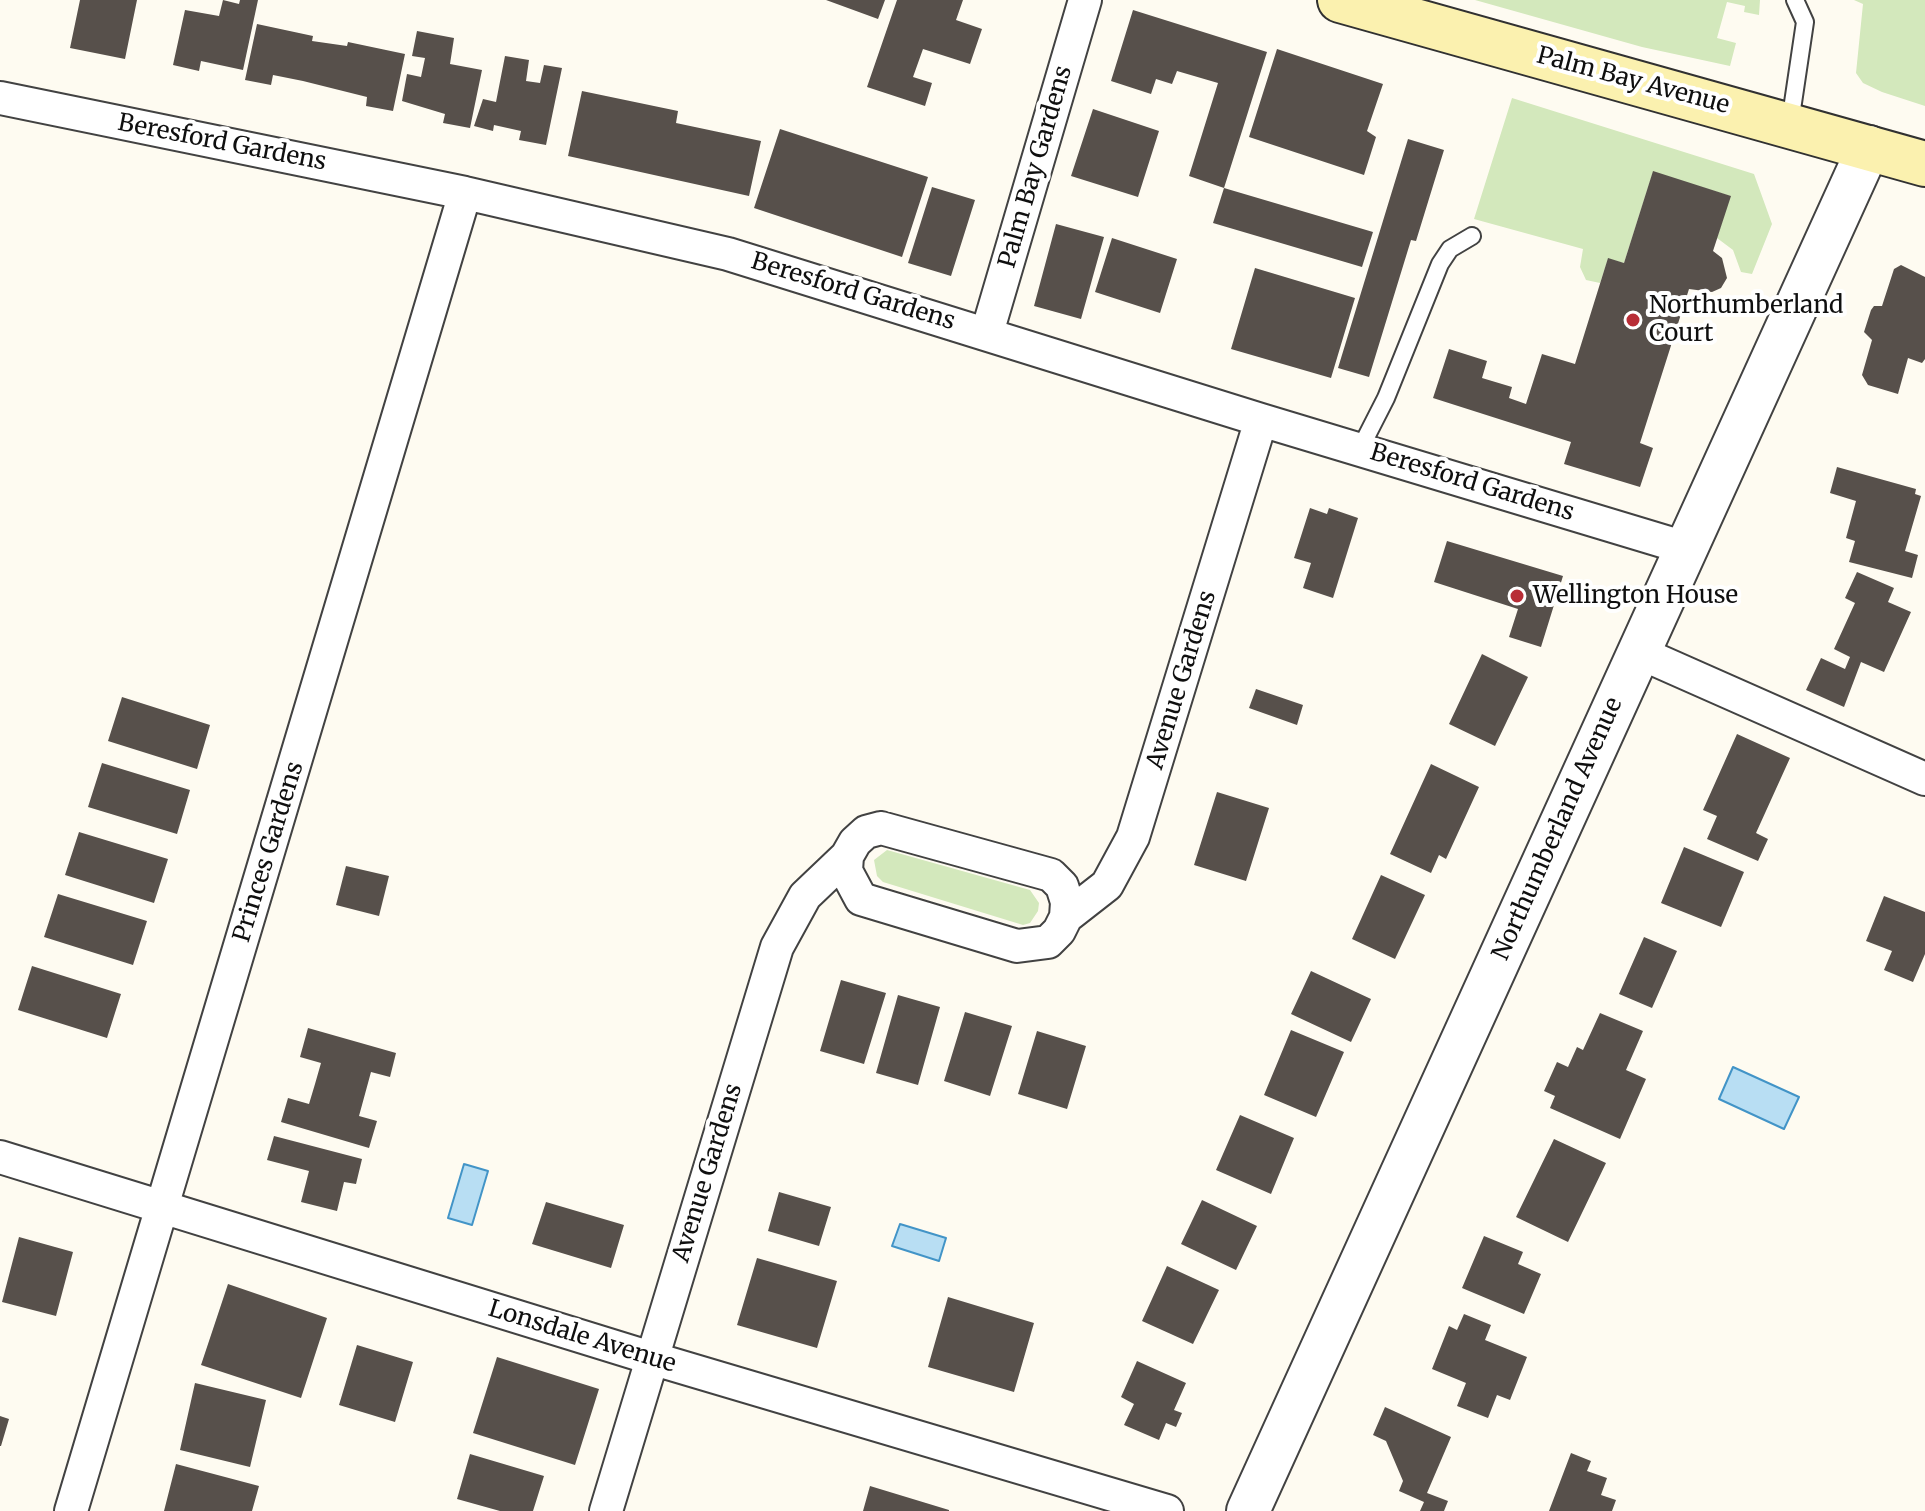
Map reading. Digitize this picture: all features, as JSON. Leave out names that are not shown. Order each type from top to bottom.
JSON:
[{"type":"main road","name":"Palm Bay Avenue","points":[[1340,0],[1925,164]]},
{"type":"street","name":"Palm Bay Gardens","points":[[987,333],[1085,0]]},
{"type":"street","name":"Beresford Gardens","points":[[0,98],[465,193],[728,254],[1689,549]]},
{"type":"street","name":"Northumberland Avenue","points":[[1248,1511],[1638,652],[1689,549],[1869,147]]},
{"type":"street","name":"Princes Gardens","points":[[71,1511],[465,193]]},
{"type":"street","name":"Avenue Gardens","points":[[1066,917],[1107,885],[1133,837],[1261,420]]},
{"type":"street","points":[[1638,652],[1925,779]]},
{"type":"street","name":"Avenue Gardens","points":[[606,1511],[777,947],[805,896],[847,856],[855,842],[866,832],[881,828],[897,829],[1051,875],[1062,886],[1067,902],[1066,917],[1059,931],[1048,942],[1017,946],[861,899],[846,871],[847,856]]},
{"type":"street","name":"Lonsdale Avenue","points":[[0,1157],[651,1358],[1167,1511]]},
{"type":"lane","points":[[1789,124],[1805,22],[1795,0]]},
{"type":"lane","points":[[1360,449],[1386,398],[1440,264],[1450,249],[1472,236]]},
{"type":"green space","points":[[1475,0],[1760,0],[1759,15],[1744,12],[1745,6],[1727,2],[1717,38],[1736,43],[1730,66],[1642,47]]},
{"type":"green space","points":[[1854,0],[1925,0],[1925,106],[1863,83],[1856,73],[1863,4]]},
{"type":"green space","points":[[1512,98],[1754,174],[1772,224],[1752,274],[1741,272],[1733,250],[1717,238],[1730,196],[1653,172],[1624,263],[1608,259],[1600,283],[1586,280],[1580,267],[1583,249],[1474,219]]},
{"type":"green space","points":[[887,850],[1030,890],[1039,903],[1038,911],[1030,923],[1023,925],[883,882],[877,876],[874,860]]},
{"type":"water","points":[[1733,1067],[1799,1097],[1784,1129],[1719,1099]]},
{"type":"water","points":[[464,1164],[488,1171],[472,1225],[448,1218]]},
{"type":"water","points":[[900,1224],[946,1238],[939,1261],[892,1246]]},
{"type":"building","points":[[80,0],[137,0],[125,59],[70,48]]},
{"type":"building","points":[[223,0],[239,4],[240,0],[258,0],[243,70],[201,61],[199,71],[173,65],[185,10],[219,16]]},
{"type":"building","points":[[826,0],[885,0],[878,19]]},
{"type":"building","points":[[897,0],[963,0],[956,20],[982,29],[970,64],[923,49],[913,77],[932,83],[925,106],[867,87]]},
{"type":"building","points":[[1133,10],[1267,52],[1224,188],[1189,176],[1218,83],[1177,71],[1172,84],[1156,79],[1151,94],[1111,81]]},
{"type":"building","points":[[257,24],[313,36],[312,41],[347,46],[348,42],[405,54],[393,111],[366,106],[367,97],[303,81],[273,75],[271,85],[245,80]]},
{"type":"building","points":[[417,31],[454,38],[450,64],[482,70],[470,128],[443,123],[445,114],[402,101],[407,74],[421,77],[425,58],[412,56]]},
{"type":"building","points":[[1277,49],[1383,84],[1367,131],[1376,137],[1364,175],[1249,137]]},
{"type":"building","points":[[505,56],[529,60],[526,81],[540,83],[544,65],[562,68],[546,145],[519,140],[521,131],[494,125],[493,131],[474,126],[483,99],[496,102]]},
{"type":"building","points":[[582,91],[678,111],[676,123],[761,141],[749,196],[568,156]]},
{"type":"building","points":[[1093,109],[1159,131],[1138,197],[1071,176]]},
{"type":"building","points":[[780,129],[928,177],[902,257],[754,208]]},
{"type":"building","points":[[1408,139],[1444,150],[1416,241],[1411,240],[1369,377],[1338,368]]},
{"type":"building","name":"Northumberland Court","points":[[1653,171],[1731,196],[1713,251],[1722,258],[1727,278],[1721,288],[1712,292],[1689,289],[1640,443],[1653,448],[1640,487],[1564,464],[1571,442],[1433,398],[1449,349],[1487,361],[1482,378],[1512,387],[1509,398],[1526,404],[1542,354],[1575,364],[1608,258],[1624,263]]},
{"type":"building","points":[[932,187],[975,200],[951,276],[908,263]]},
{"type":"building","points":[[1224,188],[1373,232],[1362,267],[1213,223]]},
{"type":"building","points":[[1056,224],[1104,237],[1081,319],[1034,306]]},
{"type":"building","points":[[1112,238],[1177,259],[1160,313],[1095,292]]},
{"type":"building","points":[[1901,265],[1925,277],[1925,359],[1922,363],[1908,358],[1898,394],[1868,385],[1862,375],[1872,340],[1864,332],[1871,310],[1874,306],[1882,306],[1894,269]]},
{"type":"building","points":[[1255,268],[1355,298],[1331,378],[1231,349]]},
{"type":"building","points":[[1837,467],[1916,489],[1915,494],[1921,496],[1905,551],[1918,555],[1912,578],[1849,562],[1855,541],[1846,538],[1856,501],[1830,493]]},
{"type":"building","points":[[1310,508],[1327,514],[1329,508],[1358,518],[1333,598],[1303,588],[1311,563],[1294,558]]},
{"type":"building","name":"Wellington House","points":[[1447,541],[1563,576],[1541,647],[1509,637],[1518,609],[1434,582]]},
{"type":"building","points":[[1857,572],[1894,588],[1888,602],[1911,612],[1884,672],[1861,662],[1844,707],[1806,690],[1821,658],[1845,669],[1850,657],[1834,649],[1855,603],[1845,598]]},
{"type":"building","points":[[1482,654],[1528,677],[1495,746],[1449,724]]},
{"type":"building","points":[[1256,689],[1303,705],[1297,725],[1249,708]]},
{"type":"building","points":[[122,697],[210,725],[197,769],[108,741]]},
{"type":"building","points":[[1737,734],[1790,758],[1756,833],[1768,839],[1758,861],[1707,839],[1717,816],[1703,810]]},
{"type":"building","points":[[102,763],[190,790],[177,834],[88,807]]},
{"type":"building","points":[[1431,764],[1479,787],[1446,859],[1439,855],[1431,873],[1390,854]]},
{"type":"building","points":[[1217,792],[1269,808],[1246,881],[1194,865]]},
{"type":"building","points":[[79,832],[168,859],[154,903],[65,875]]},
{"type":"building","points":[[1684,847],[1744,872],[1721,927],[1661,903]]},
{"type":"building","points":[[346,866],[389,876],[379,916],[336,905]]},
{"type":"building","points":[[1381,875],[1425,895],[1395,959],[1352,939]]},
{"type":"building","points":[[58,894],[147,921],[133,965],[44,937]]},
{"type":"building","points":[[1884,896],[1925,912],[1925,954],[1913,982],[1884,970],[1892,951],[1866,941]]},
{"type":"building","points":[[1644,937],[1677,951],[1652,1008],[1619,994]]},
{"type":"building","points":[[32,966],[121,994],[107,1038],[18,1010]]},
{"type":"building","points":[[1311,971],[1371,999],[1351,1042],[1291,1014]]},
{"type":"building","points":[[841,980],[886,993],[864,1064],[820,1051]]},
{"type":"building","points":[[898,995],[940,1007],[918,1085],[876,1073]]},
{"type":"building","points":[[965,1012],[1012,1026],[990,1096],[944,1081]]},
{"type":"building","points":[[1600,1013],[1643,1031],[1626,1070],[1646,1079],[1620,1139],[1550,1108],[1555,1096],[1544,1091],[1557,1062],[1568,1067],[1577,1047],[1583,1050]]},
{"type":"building","points":[[308,1028],[396,1053],[390,1077],[371,1072],[359,1116],[377,1121],[369,1148],[281,1122],[288,1098],[309,1104],[315,1084],[321,1063],[300,1057]]},
{"type":"building","points":[[1291,1030],[1344,1052],[1316,1117],[1264,1095]]},
{"type":"building","points":[[1037,1031],[1086,1046],[1067,1109],[1018,1094]]},
{"type":"building","points":[[1240,1115],[1294,1138],[1271,1194],[1216,1170]]},
{"type":"building","points":[[274,1136],[362,1159],[356,1184],[344,1182],[337,1211],[301,1202],[309,1171],[267,1160]]},
{"type":"building","points":[[1554,1139],[1606,1163],[1568,1242],[1516,1217]]},
{"type":"building","points":[[779,1192],[831,1207],[819,1246],[768,1231]]},
{"type":"building","points":[[1202,1200],[1257,1226],[1236,1270],[1181,1244]]},
{"type":"building","points":[[546,1202],[624,1225],[611,1268],[532,1244]]},
{"type":"building","points":[[1484,1236],[1523,1252],[1518,1264],[1541,1274],[1524,1314],[1462,1288]]},
{"type":"building","points":[[19,1237],[73,1252],[56,1316],[2,1302]]},
{"type":"building","points":[[757,1258],[837,1281],[817,1348],[737,1325]]},
{"type":"building","points":[[1167,1266],[1219,1290],[1193,1344],[1142,1321]]},
{"type":"building","points":[[228,1284],[327,1318],[301,1398],[201,1365]]},
{"type":"building","points":[[948,1297],[1034,1323],[1014,1392],[928,1367]]},
{"type":"building","points":[[1464,1314],[1491,1325],[1485,1340],[1527,1357],[1510,1400],[1497,1395],[1488,1418],[1457,1406],[1466,1383],[1432,1369],[1449,1326],[1457,1330]]},
{"type":"building","points":[[357,1345],[413,1362],[395,1422],[339,1405]]},
{"type":"building","points":[[497,1357],[599,1389],[575,1465],[473,1433]]},
{"type":"building","points":[[1137,1361],[1186,1383],[1174,1410],[1182,1413],[1176,1427],[1166,1423],[1159,1440],[1124,1425],[1134,1404],[1121,1397]]},
{"type":"building","points":[[195,1383],[266,1400],[250,1467],[180,1450]]},
{"type":"building","points":[[1385,1407],[1451,1437],[1427,1493],[1448,1501],[1444,1511],[1420,1511],[1424,1502],[1399,1491],[1403,1481],[1386,1441],[1373,1435]]},
{"type":"building","points":[[0,1416],[9,1419],[1,1446],[0,1446]]},
{"type":"building","points":[[1571,1453],[1591,1461],[1587,1471],[1607,1478],[1601,1495],[1616,1500],[1612,1511],[1549,1511]]},
{"type":"building","points":[[470,1454],[544,1476],[533,1511],[500,1511],[457,1499]]},
{"type":"building","points":[[176,1464],[259,1486],[252,1511],[164,1511]]},
{"type":"building","points":[[870,1486],[949,1510],[949,1511],[863,1511]]},
{"type":"place","name":"Northumberland Court","points":[[1633,320]]},
{"type":"place","name":"Wellington House","points":[[1517,596]]}]
